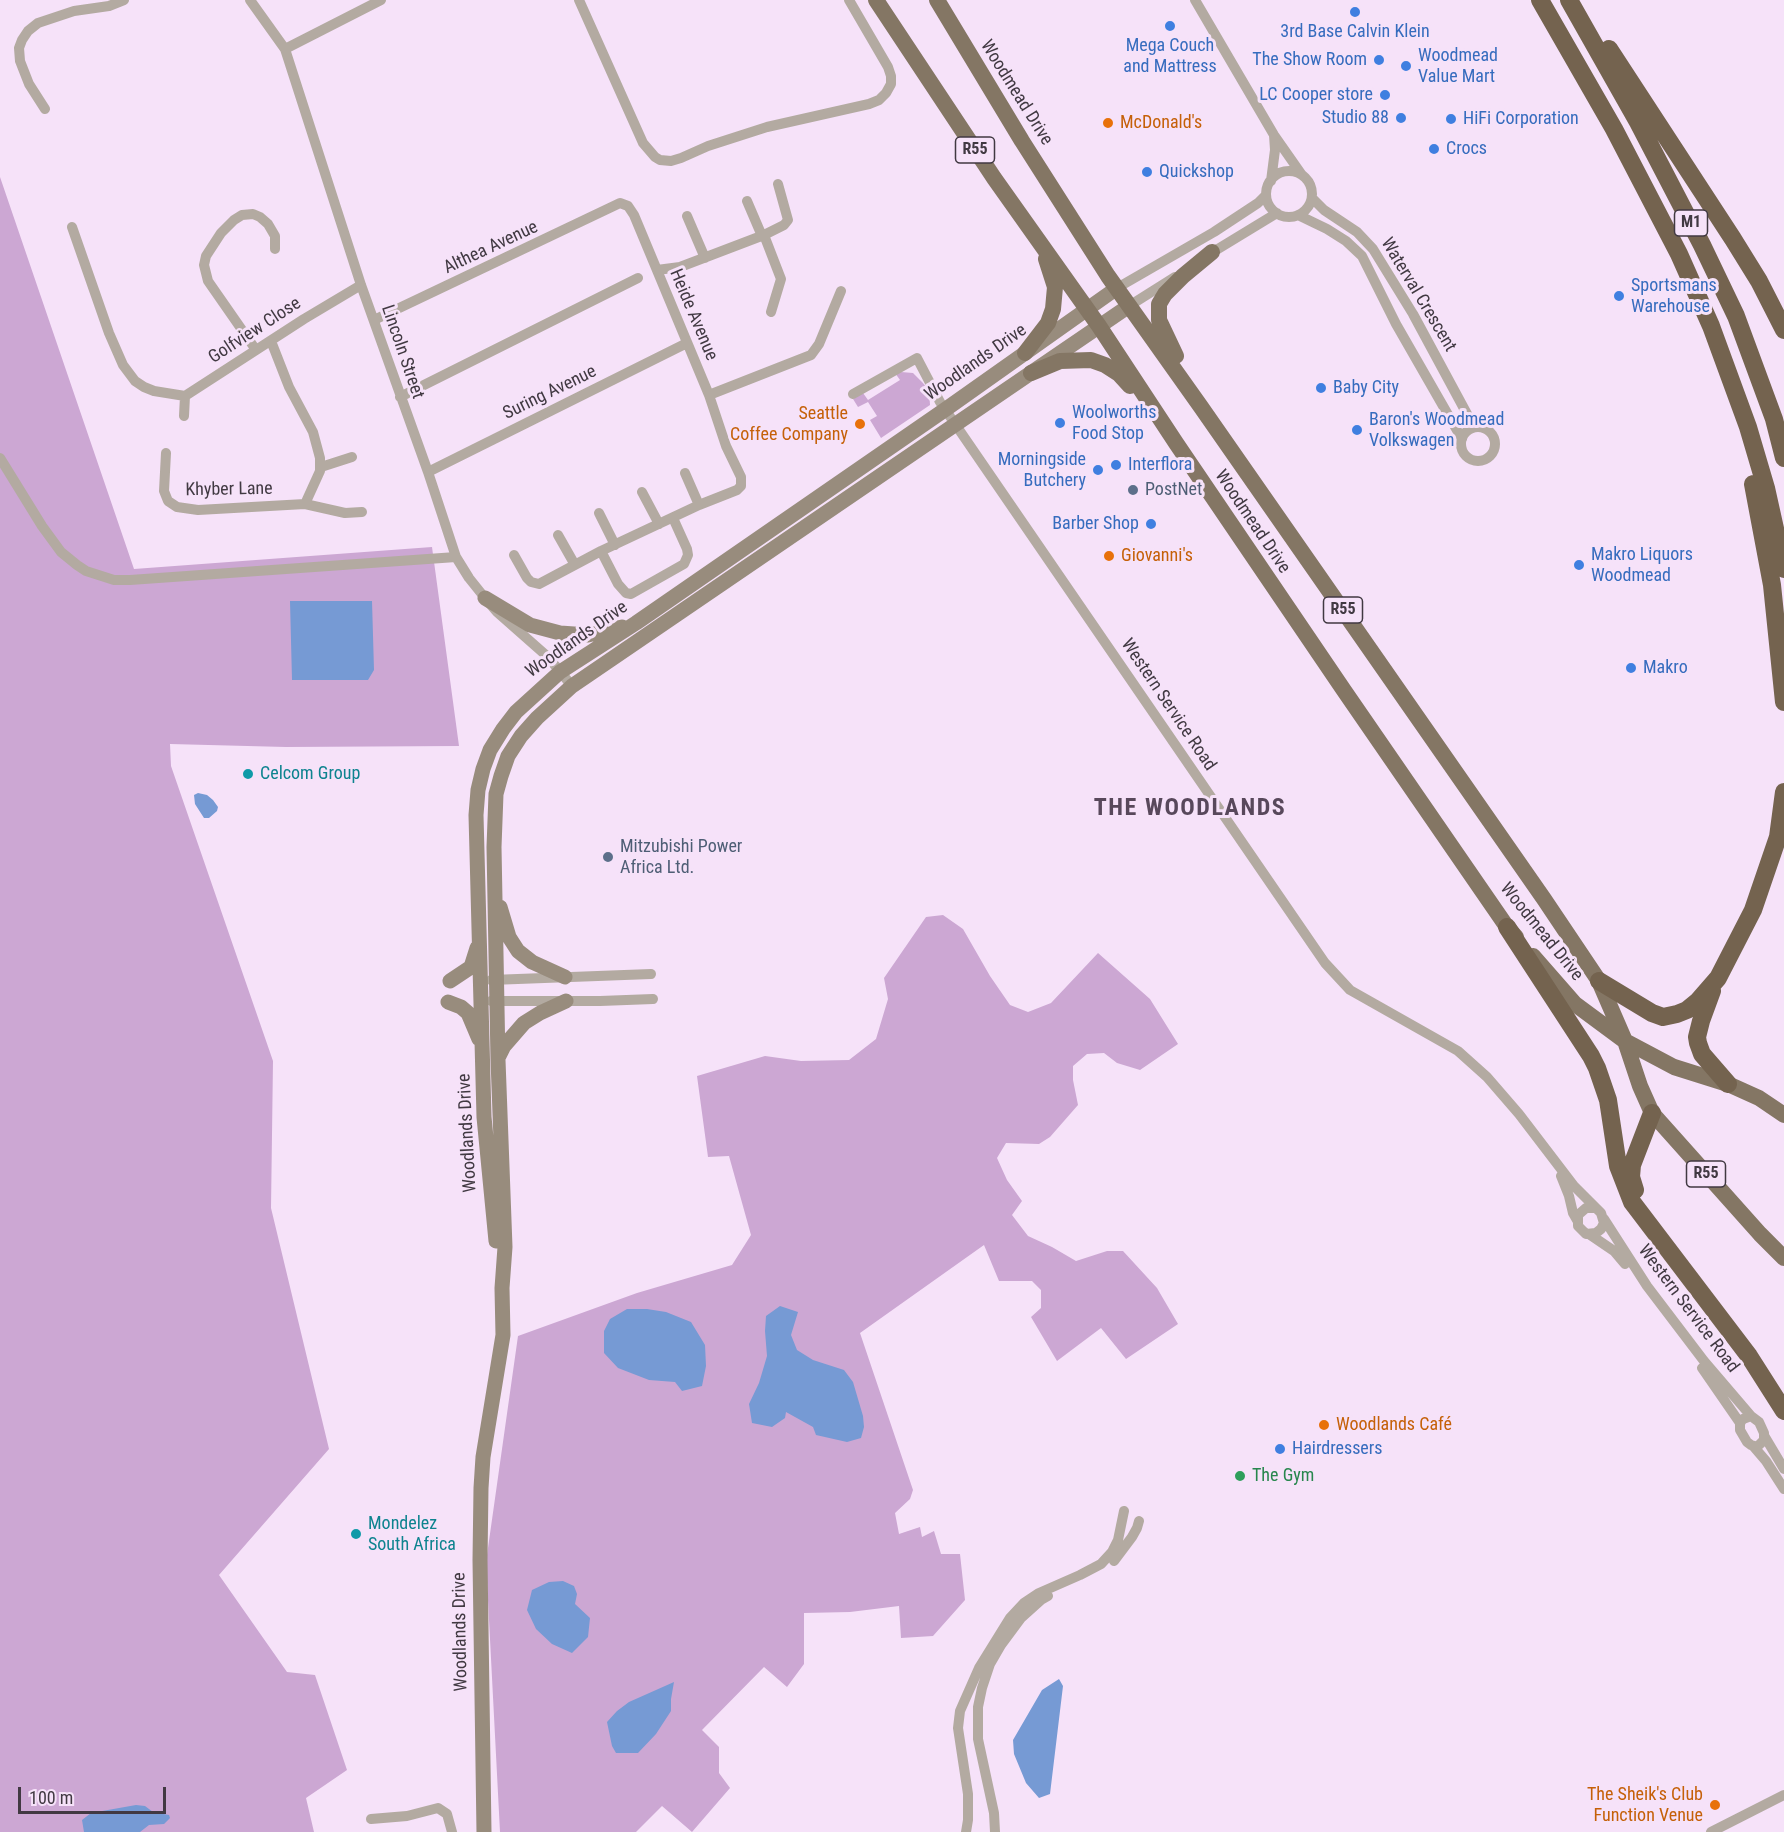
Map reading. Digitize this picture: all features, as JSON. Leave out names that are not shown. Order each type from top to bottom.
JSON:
[{"type":"highway","name":"M1","points":[[1540,0],[1614,129],[1679,254],[1711,326],[1749,427],[1766,488],[1784,569]]},
{"type":"highway","name":"M1","points":[[1569,0],[1638,122],[1736,316],[1774,419],[1784,458]]},
{"type":"highway","points":[[1576,0],[1733,238],[1759,281],[1784,330]]},
{"type":"highway","points":[[1711,326],[1755,494],[1772,585],[1784,702]]},
{"type":"highway","points":[[1728,1084],[1702,1054],[1697,1037],[1704,1011],[1718,978],[1753,910],[1778,837],[1784,792]]},
{"type":"highway","points":[[1507,927],[1594,1062],[1608,1100],[1618,1166],[1628,1194],[1638,1211],[1749,1356],[1784,1411]]},
{"type":"highway","points":[[1599,981],[1652,1013],[1663,1017],[1687,1010],[1718,978]]},
{"type":"highway","points":[[1652,1113],[1634,1156],[1631,1177],[1636,1195],[1655,1232]]},
{"type":"main road","name":"Woodmead Drive","points":[[876,0],[994,178],[1100,326],[1176,443],[1507,927],[1575,1004],[1625,1041],[1674,1067],[1728,1084],[1759,1098],[1784,1115]]},
{"type":"main road","name":"Woodmead Drive","points":[[937,0],[1022,141],[1117,288],[1202,407],[1599,981],[1652,1113],[1784,1258]]},
{"type":"main road","points":[[1024,353],[1048,323],[1053,309],[1055,287],[1041,242]]},
{"type":"main road","points":[[1202,407],[1161,328],[1158,309],[1165,294],[1212,252]]},
{"type":"main road","name":"Woodlands Drive","points":[[489,980],[479,939],[476,815],[478,790],[490,750],[516,712],[560,672],[636,623],[1117,288]]},
{"type":"main road","name":"Woodlands Drive","points":[[484,1832],[481,1488],[483,1457],[503,1335],[502,1288],[505,1247],[498,1060],[489,980],[496,794],[505,766],[521,736],[572,686],[1130,306]]},
{"type":"main road","points":[[1030,373],[1060,361],[1091,360],[1105,365],[1127,381],[1176,443]]},
{"type":"main road","points":[[485,598],[531,625],[560,633],[588,635],[636,623]]},
{"type":"main road","points":[[494,881],[502,917],[518,951],[532,962],[565,977]]},
{"type":"main road","points":[[450,981],[471,967],[479,939]]},
{"type":"main road","name":"Woodlands Drive","points":[[490,1001],[484,1053],[484,1117],[502,1288]]},
{"type":"main road","points":[[498,1060],[504,1046],[524,1023],[566,1001]]},
{"type":"main road","points":[[448,1002],[468,1013],[484,1053]]},
{"type":"street","points":[[45,109],[29,84],[20,61],[19,48],[28,31],[38,23],[74,10],[109,6],[124,0]]},
{"type":"street","name":"Lincoln Street","points":[[250,0],[285,50],[361,285],[456,557],[469,578],[497,612],[548,657],[572,686]]},
{"type":"street","points":[[285,50],[381,0]]},
{"type":"street","points":[[579,0],[643,143],[655,157],[671,161],[708,146],[767,128],[879,100],[891,84],[891,76],[849,0]]},
{"type":"street","points":[[1195,0],[1274,135],[1310,183],[1312,190],[1309,205],[1298,215],[1284,216],[1277,213],[1268,202],[1266,195]]},
{"type":"street","points":[[1117,288],[1214,232],[1258,203],[1266,195],[1271,181],[1275,150],[1274,135]]},
{"type":"street","points":[[1271,181],[1283,172],[1290,171],[1302,175]]},
{"type":"street","points":[[657,270],[680,267],[784,225],[788,218],[778,184]]},
{"type":"street","name":"Waterval Crescent","points":[[1312,198],[1324,210],[1357,232],[1373,249],[1413,315],[1474,427]]},
{"type":"street","points":[[747,201],[781,279],[771,312]]},
{"type":"street","name":"Heide Avenue","points":[[620,203],[628,206],[634,215],[709,395],[726,446],[741,477],[741,486],[737,490],[699,505]]},
{"type":"street","name":"Althea Avenue","points":[[374,320],[620,203]]},
{"type":"street","points":[[1130,306],[1277,213]]},
{"type":"street","points":[[256,350],[208,280],[204,265],[206,256],[221,233],[234,220],[242,216],[254,214],[268,224],[275,236],[275,249]]},
{"type":"street","name":"Waterval Crescent","points":[[1298,215],[1347,241],[1362,256],[1396,324],[1462,439]]},
{"type":"street","points":[[687,216],[705,258]]},
{"type":"street","points":[[72,227],[109,333],[123,364],[135,381],[144,387],[185,396],[184,416]]},
{"type":"street","points":[[400,397],[638,278]]},
{"type":"street","name":"Golfview Close","points":[[185,396],[304,318],[361,285]]},
{"type":"street","points":[[709,395],[811,355],[819,344],[841,291]]},
{"type":"street","points":[[271,341],[289,387],[313,432],[321,467],[306,504]]},
{"type":"street","name":"Suring Avenue","points":[[428,472],[687,344]]},
{"type":"street","name":"Western Service Road","points":[[853,394],[917,358],[956,424],[1325,963],[1350,990],[1360,997],[1458,1051],[1472,1062],[1499,1090],[1574,1186],[1596,1208]]},
{"type":"street","points":[[1474,427],[1484,428],[1492,434],[1495,446],[1490,456],[1480,461],[1468,458],[1461,447],[1464,434],[1474,427]]},
{"type":"street","name":"Khyber Lane","points":[[166,453],[164,491],[168,501],[177,507],[198,510],[306,504],[345,513],[362,512]]},
{"type":"street","points":[[321,467],[352,457]]},
{"type":"street","points":[[0,458],[61,552],[86,571],[114,580],[456,557]]},
{"type":"street","points":[[514,555],[527,578],[536,584],[543,583],[601,551],[699,505],[685,473]]},
{"type":"street","points":[[642,492],[659,524]]},
{"type":"street","points":[[600,513],[615,545]]},
{"type":"street","points":[[601,551],[618,584],[626,593],[631,594],[684,564],[688,555],[687,549],[673,518]]},
{"type":"street","points":[[558,535],[574,565]]},
{"type":"street","points":[[489,980],[651,974]]},
{"type":"street","points":[[490,1001],[653,999]]},
{"type":"street","name":"Western Service Road","points":[[1555,1162],[1577,1220]]},
{"type":"street","points":[[1596,1208],[1604,1219],[1603,1226],[1599,1232],[1588,1234],[1580,1229],[1578,1215],[1584,1209],[1596,1208]]},
{"type":"street","name":"Western Service Road","points":[[1604,1219],[1647,1286],[1704,1361],[1751,1416]]},
{"type":"street","name":"Western Service Road","points":[[1588,1234],[1620,1256],[1740,1423]]},
{"type":"street","points":[[1784,1469],[1759,1422],[1751,1416],[1743,1419],[1740,1423],[1740,1430],[1744,1439],[1766,1461],[1784,1489]]},
{"type":"street","points":[[1754,1447],[1760,1445],[1765,1437]]},
{"type":"street","points":[[966,1832],[968,1794],[958,1728],[960,1711],[979,1668],[1010,1618],[1024,1603],[1039,1593],[1101,1564],[1119,1540],[1125,1511]]},
{"type":"street","points":[[995,1832],[994,1813],[977,1729],[982,1688],[990,1664],[1021,1618],[1041,1600],[1104,1570],[1132,1537],[1139,1521]]},
{"type":"street","points":[[1711,1832],[1784,1795]]},
{"type":"street","points":[[371,1819],[407,1816],[438,1808],[445,1812],[452,1832]]},
{"type":"shaded area","points":[[0,177],[134,569],[432,547],[459,746],[286,747],[170,744],[171,766],[273,1061],[271,1208],[329,1449],[219,1575],[287,1672],[315,1675],[347,1770],[306,1798],[314,1832],[0,1832]]},
{"type":"shaded area","points":[[895,373],[913,373],[922,382],[929,390],[930,405],[881,438],[870,420],[877,416],[868,402],[858,407],[853,399],[863,393],[868,400],[900,380]]},
{"type":"shaded area","points":[[943,915],[963,929],[1010,1005],[1028,1012],[1051,1003],[1098,953],[1150,999],[1178,1044],[1140,1070],[1117,1063],[1104,1053],[1087,1054],[1073,1066],[1078,1105],[1050,1137],[1039,1144],[1006,1143],[997,1158],[1007,1180],[1022,1201],[1012,1215],[1028,1236],[1076,1261],[1107,1251],[1123,1251],[1157,1288],[1178,1324],[1126,1359],[1101,1328],[1057,1361],[1031,1317],[1041,1308],[1041,1290],[1032,1281],[999,1281],[984,1245],[860,1333],[913,1490],[910,1499],[895,1513],[899,1534],[920,1527],[922,1537],[934,1531],[941,1554],[960,1554],[965,1600],[933,1636],[901,1638],[899,1606],[850,1612],[804,1613],[804,1664],[787,1687],[764,1667],[702,1730],[719,1747],[719,1773],[730,1788],[692,1832],[662,1806],[636,1832],[500,1832],[486,1562],[518,1336],[637,1293],[732,1265],[751,1235],[729,1156],[708,1157],[697,1076],[765,1056],[801,1061],[849,1060],[876,1039],[888,999],[884,978],[926,917]]},
{"type":"water","points":[[290,601],[372,601],[374,670],[368,680],[292,680]]},
{"type":"water","points":[[198,793],[207,795],[218,807],[209,818],[204,818],[195,804],[194,795]]},
{"type":"water","points":[[780,1306],[798,1312],[791,1335],[797,1350],[813,1360],[844,1370],[853,1382],[863,1416],[864,1427],[861,1438],[847,1442],[816,1435],[813,1427],[786,1412],[785,1418],[772,1427],[752,1423],[749,1404],[759,1383],[767,1356],[766,1316]]},
{"type":"water","points":[[627,1309],[666,1312],[691,1322],[705,1345],[706,1366],[702,1386],[682,1391],[675,1382],[649,1380],[618,1368],[604,1353],[604,1331],[610,1319]]},
{"type":"water","points":[[563,1581],[574,1586],[577,1594],[575,1604],[590,1618],[588,1637],[572,1653],[552,1644],[536,1629],[527,1610],[532,1590],[549,1582]]},
{"type":"water","points":[[1059,1679],[1063,1686],[1050,1794],[1039,1798],[1026,1783],[1014,1754],[1013,1740],[1042,1690]]},
{"type":"water","points":[[674,1682],[671,1711],[656,1734],[638,1753],[616,1753],[612,1746],[607,1722],[629,1702]]},
{"type":"water","points":[[136,1805],[169,1815],[170,1818],[164,1824],[149,1825],[140,1832],[84,1832],[82,1820],[91,1813]]},
{"type":"place","name":"3rd Base Calvin Klein","points":[[1355,12]]},
{"type":"place","name":"Mega Couch and Mattress","points":[[1170,26]]},
{"type":"place","name":"The Show Room","points":[[1379,60]]},
{"type":"place","name":"Woodmead Value Mart","points":[[1406,66]]},
{"type":"place","name":"LC Cooper store","points":[[1385,95]]},
{"type":"place","name":"Studio 88","points":[[1401,118]]},
{"type":"place","name":"HiFi Corporation","points":[[1451,119]]},
{"type":"place","name":"McDonald's","points":[[1108,123]]},
{"type":"place","name":"Crocs","points":[[1434,149]]},
{"type":"place","name":"Quickshop","points":[[1147,172]]},
{"type":"place","name":"Sportsmans Warehouse","points":[[1619,296]]},
{"type":"place","name":"Baby City","points":[[1321,388]]},
{"type":"place","name":"Woolworths Food Stop","points":[[1060,423]]},
{"type":"place","name":"Seattle Coffee Company","points":[[860,424]]},
{"type":"place","name":"Baron's Woodmead Volkswagen","points":[[1357,430]]},
{"type":"place","name":"Interflora","points":[[1116,465]]},
{"type":"place","name":"Morningside Butchery","points":[[1098,470]]},
{"type":"place","name":"PostNet","points":[[1133,490]]},
{"type":"place","name":"Barber Shop","points":[[1151,524]]},
{"type":"place","name":"Giovanni's","points":[[1109,556]]},
{"type":"place","name":"Makro Liquors Woodmead","points":[[1579,565]]},
{"type":"place","name":"Makro","points":[[1631,668]]},
{"type":"place","name":"Celcom Group","points":[[248,774]]},
{"type":"place","name":"Mitzubishi Power Africa Ltd.","points":[[608,857]]},
{"type":"place","name":"Woodlands Café","points":[[1324,1425]]},
{"type":"place","name":"Hairdressers","points":[[1280,1449]]},
{"type":"place","name":"The Gym","points":[[1240,1476]]},
{"type":"place","name":"Mondelez South Africa","points":[[356,1534]]},
{"type":"place","name":"The Sheik's Club Function Venue","points":[[1715,1805]]},
{"type":"district","name":"THE WOODLANDS","points":[[1190,809]]}]
